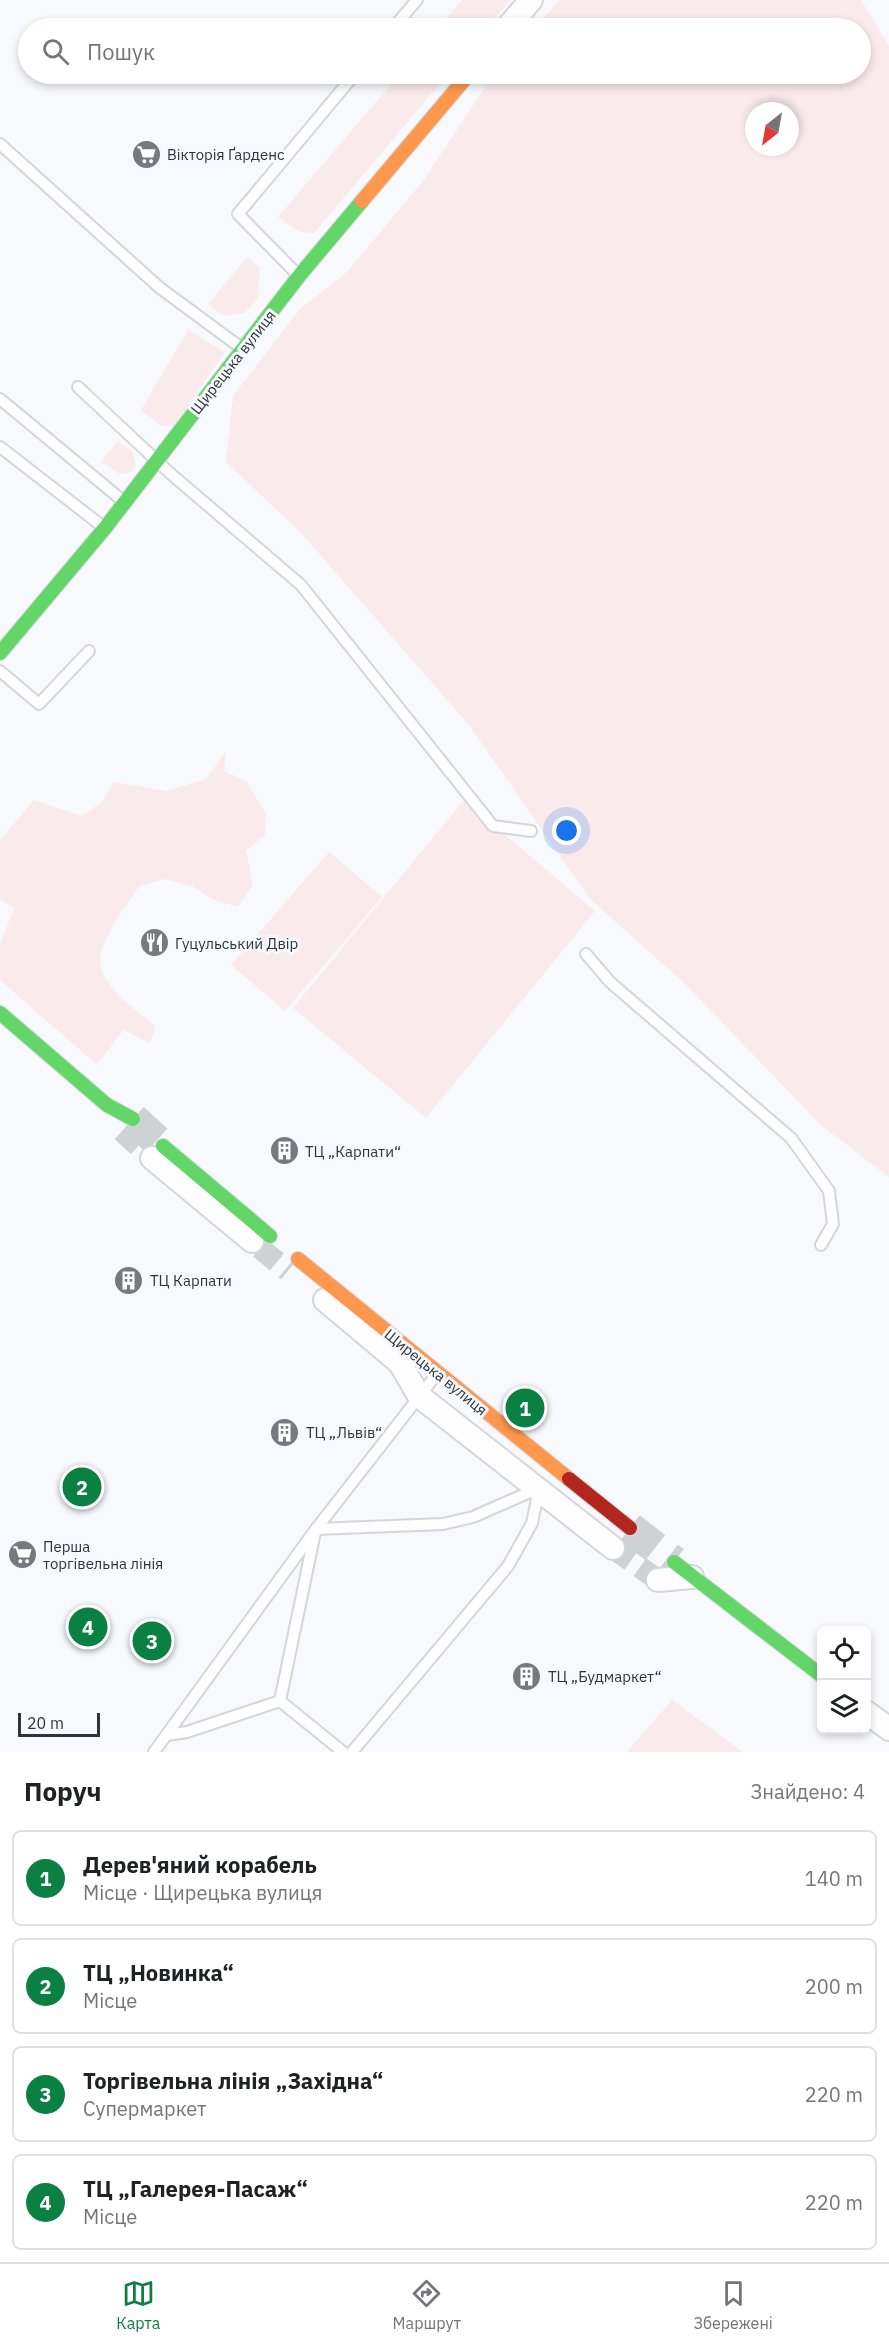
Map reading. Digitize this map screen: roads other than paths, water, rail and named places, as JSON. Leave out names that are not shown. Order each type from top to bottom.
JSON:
[{"type":"street","points":[[516,18],[531,0]]},
{"type":"street","name":"Щирецька вулиця","points":[[0,652],[105,528],[299,276],[461,84]]},
{"type":"street","points":[[0,1013],[127,1125]]},
{"type":"street","points":[[157,1152],[265,1242]]},
{"type":"street","points":[[300,1270],[400,1363],[419,1396],[467,1436],[542,1475],[613,1548]]},
{"type":"street","name":"Щирецька вулиця","points":[[300,1270],[437,1373],[542,1475],[630,1528]]},
{"type":"street","points":[[674,1562],[817,1672]]},
{"type":"street","points":[[658,1580],[692,1577]]},
{"type":"street","points":[[871,1715],[889,1729]]},
{"type":"lane","points":[[402,18],[417,0]]},
{"type":"lane","points":[[299,276],[238,214],[348,84]]},
{"type":"lane","points":[[0,144],[160,288],[242,349]]},
{"type":"lane","points":[[78,387],[157,458],[171,474],[301,585],[494,826],[531,831]]},
{"type":"lane","points":[[0,399],[123,502]]},
{"type":"lane","points":[[0,447],[105,528]]},
{"type":"lane","points":[[0,671],[39,704],[89,651]]},
{"type":"lane","points":[[586,954],[610,982],[791,1138],[829,1191],[833,1224],[821,1245]]},
{"type":"lane","points":[[154,1752],[316,1529],[437,1373]]},
{"type":"lane","points":[[316,1529],[443,1524],[473,1517],[542,1475]]},
{"type":"lane","points":[[352,1752],[508,1566],[532,1523],[542,1475]]},
{"type":"lane","points":[[280,1701],[316,1529]]},
{"type":"lane","points":[[167,1735],[187,1732],[280,1701]]},
{"type":"lane","points":[[280,1701],[343,1752]]},
{"type":"tunnel","points":[[133,1119],[163,1146]]},
{"type":"tunnel","points":[[122,1131],[152,1158]]},
{"type":"tunnel","points":[[260,1248],[288,1271]]},
{"type":"tunnel","points":[[630,1528],[674,1562]]},
{"type":"tunnel","points":[[613,1548],[658,1580]]},
{"type":"place","name":"Вікторія Ґарденс","points":[[146,154]]},
{"type":"place","name":"Гуцульський Двір","points":[[154,943]]},
{"type":"place","name":"ТЦ „Карпати“","points":[[284,1151]]},
{"type":"place","name":"ТЦ Карпати","points":[[129,1280]]},
{"type":"place","name":"Дерев'яний корабель","points":[[525,1408]]},
{"type":"place","name":"ТЦ „Львів“","points":[[285,1432]]},
{"type":"place","name":"ТЦ „Новинка“","points":[[82,1487]]},
{"type":"place","name":"Перша торгівельна лінія","points":[[22,1555]]},
{"type":"place","name":"ТЦ „Галерея-Пасаж“","points":[[88,1627]]},
{"type":"place","name":"Торгівельна лінія „Західна“","points":[[152,1641]]},
{"type":"place","name":"ТЦ „Будмаркет“","points":[[527,1676]]}]
